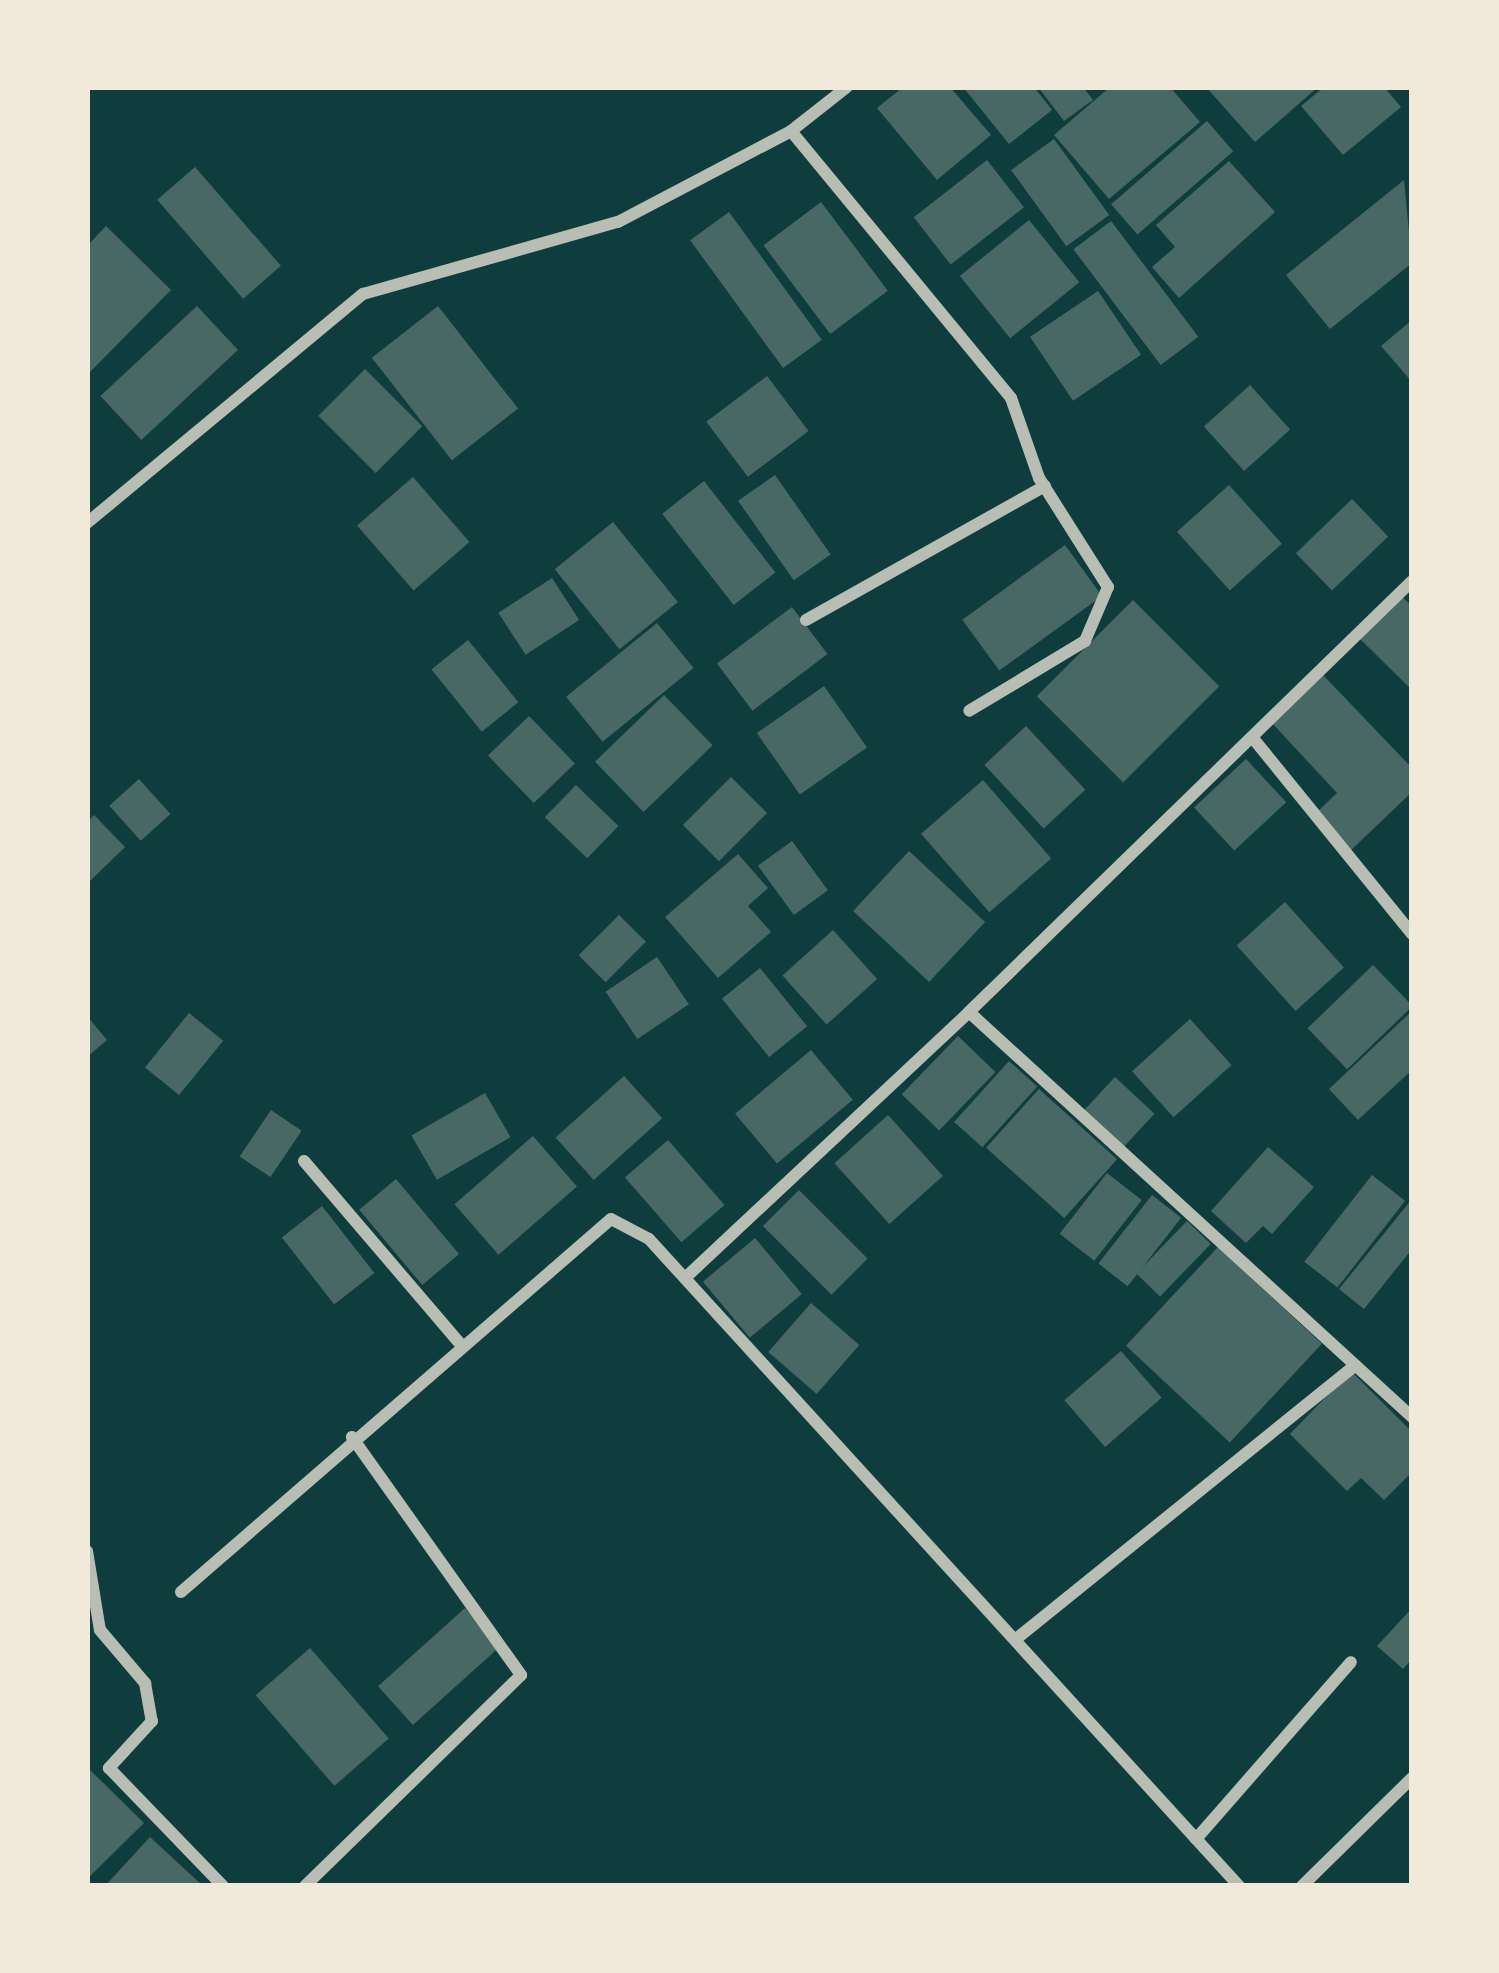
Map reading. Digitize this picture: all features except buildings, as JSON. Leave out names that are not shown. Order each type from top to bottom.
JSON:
[{"type":"street","points":[[87,523],[363,294],[618,223],[791,131],[847,87]]},
{"type":"street","points":[[791,131],[1011,398],[1045,486],[1108,603],[1085,641],[969,712]]},
{"type":"street","points":[[806,620],[1045,486]]},
{"type":"street","points":[[685,1278],[969,1012],[1412,580]]},
{"type":"street","points":[[1252,737],[1412,934]]},
{"type":"street","points":[[969,1012],[1412,1417]]},
{"type":"street","points":[[304,1161],[461,1345]]},
{"type":"street","points":[[182,1592],[352,1437],[611,1219],[685,1278],[1239,1886]]},
{"type":"street","points":[[1016,1640],[1354,1365]]},
{"type":"street","points":[[305,1886],[521,1675],[352,1437]]},
{"type":"street","points":[[87,1551],[100,1630],[145,1683],[152,1721],[109,1768],[224,1886]]},
{"type":"street","points":[[1196,1839],[1351,1662]]},
{"type":"street","points":[[1302,1886],[1412,1778]]}]
